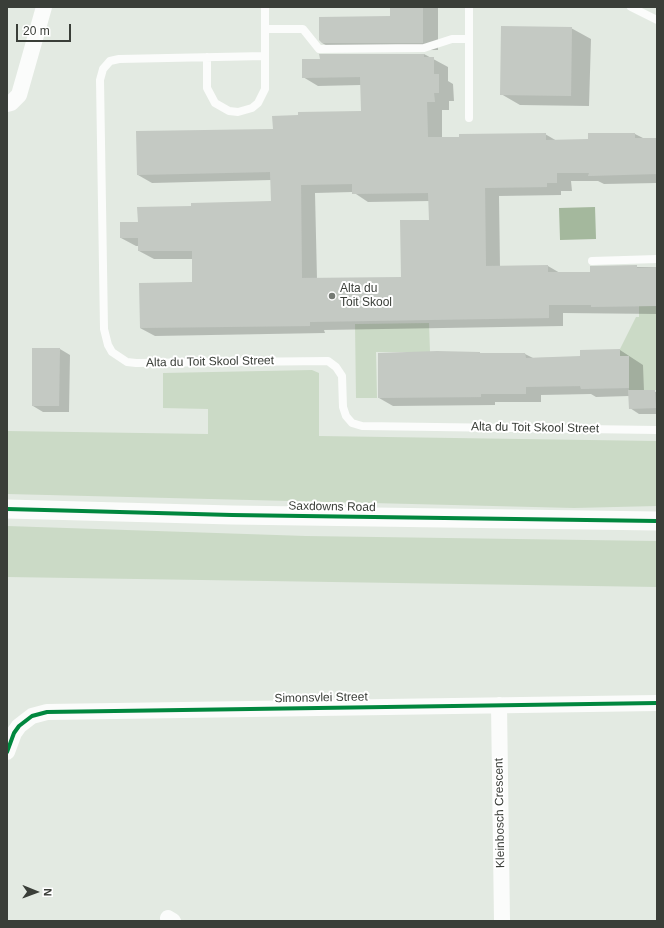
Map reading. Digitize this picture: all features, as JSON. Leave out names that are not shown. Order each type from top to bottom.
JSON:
[{"type":"street","points":[[7,104],[11,103],[19,95],[44,7]]},
{"type":"street","name":"Saxdowns Road","points":[[7,509],[232,515],[657,521]]},
{"type":"street","name":"Simonsvlei Street","points":[[7,752],[14,733],[19,726],[32,716],[48,712],[657,703]]},
{"type":"street","name":"Kleinbosch Crescent","points":[[499,705],[502,921]]},
{"type":"lane","points":[[207,57],[207,88],[210,96],[222,108],[238,112],[252,108],[263,97],[265,89],[265,7]]},
{"type":"lane","points":[[469,7],[469,118]]},
{"type":"lane","points":[[631,7],[657,20]]},
{"type":"lane","points":[[265,29],[303,28],[319,49],[424,48],[452,39],[469,39]]},
{"type":"lane","name":"Alta du Toit Skool Street","points":[[265,56],[114,59],[106,64],[100,74],[104,329],[108,345],[116,355],[127,362],[136,363],[328,361],[336,367],[342,376],[343,407],[346,416],[352,423],[362,426],[657,430]]},
{"type":"lane","points":[[592,261],[657,259]]},
{"type":"shaded area","points":[[595,207],[596,239],[560,240],[559,208]]},
{"type":"shaded area","points":[[639,306],[657,306],[657,390],[629,390],[629,356],[620,356],[620,349],[636,317],[639,317]]},
{"type":"shaded area","points":[[429,323],[430,352],[376,352],[377,398],[356,398],[355,324]]},
{"type":"shaded area","points":[[312,370],[319,373],[319,436],[657,441],[657,506],[574,508],[7,494],[7,431],[208,434],[208,409],[163,408],[163,373]]},
{"type":"shaded area","points":[[7,526],[306,536],[657,541],[657,587],[7,577]]},
{"type":"building","points":[[423,7],[423,43],[322,43],[319,40],[319,17],[390,16],[390,8]]},
{"type":"building","points":[[501,26],[572,27],[571,96],[500,95]]},
{"type":"building","points":[[319,54],[424,54],[424,57],[434,57],[434,74],[439,74],[439,93],[434,93],[435,102],[427,102],[428,137],[459,137],[459,134],[546,133],[546,140],[588,139],[588,133],[635,133],[635,138],[657,138],[657,174],[588,176],[589,173],[557,173],[557,183],[547,183],[547,187],[485,188],[486,266],[548,265],[548,272],[590,272],[590,266],[637,265],[637,268],[657,267],[657,306],[591,307],[591,305],[549,305],[549,318],[310,322],[310,326],[140,328],[139,283],[192,282],[192,251],[138,251],[138,238],[120,238],[120,222],[138,222],[137,207],[191,206],[191,203],[271,201],[270,172],[137,175],[136,131],[273,129],[272,116],[298,115],[298,112],[361,111],[360,77],[302,78],[302,59],[320,59]],"holes":[[[352,184],[352,194],[428,193],[429,220],[400,220],[401,277],[302,278],[301,185]]]},
{"type":"building","points":[[32,348],[60,348],[59,406],[32,406]]},
{"type":"building","points":[[620,349],[620,356],[629,356],[629,388],[581,389],[580,386],[526,387],[526,394],[481,394],[481,397],[378,398],[378,353],[437,351],[525,353],[526,358],[580,356],[580,350]]},
{"type":"building","points":[[628,390],[655,390],[656,408],[629,409]]},
{"type":"cycle path","points":[[7,509],[232,515],[657,521]]},
{"type":"cycle path","points":[[7,752],[14,733],[19,726],[32,716],[47,712],[657,703]]},
{"type":"place","name":"Alta du Toit Skool","points":[[332,296]]}]
